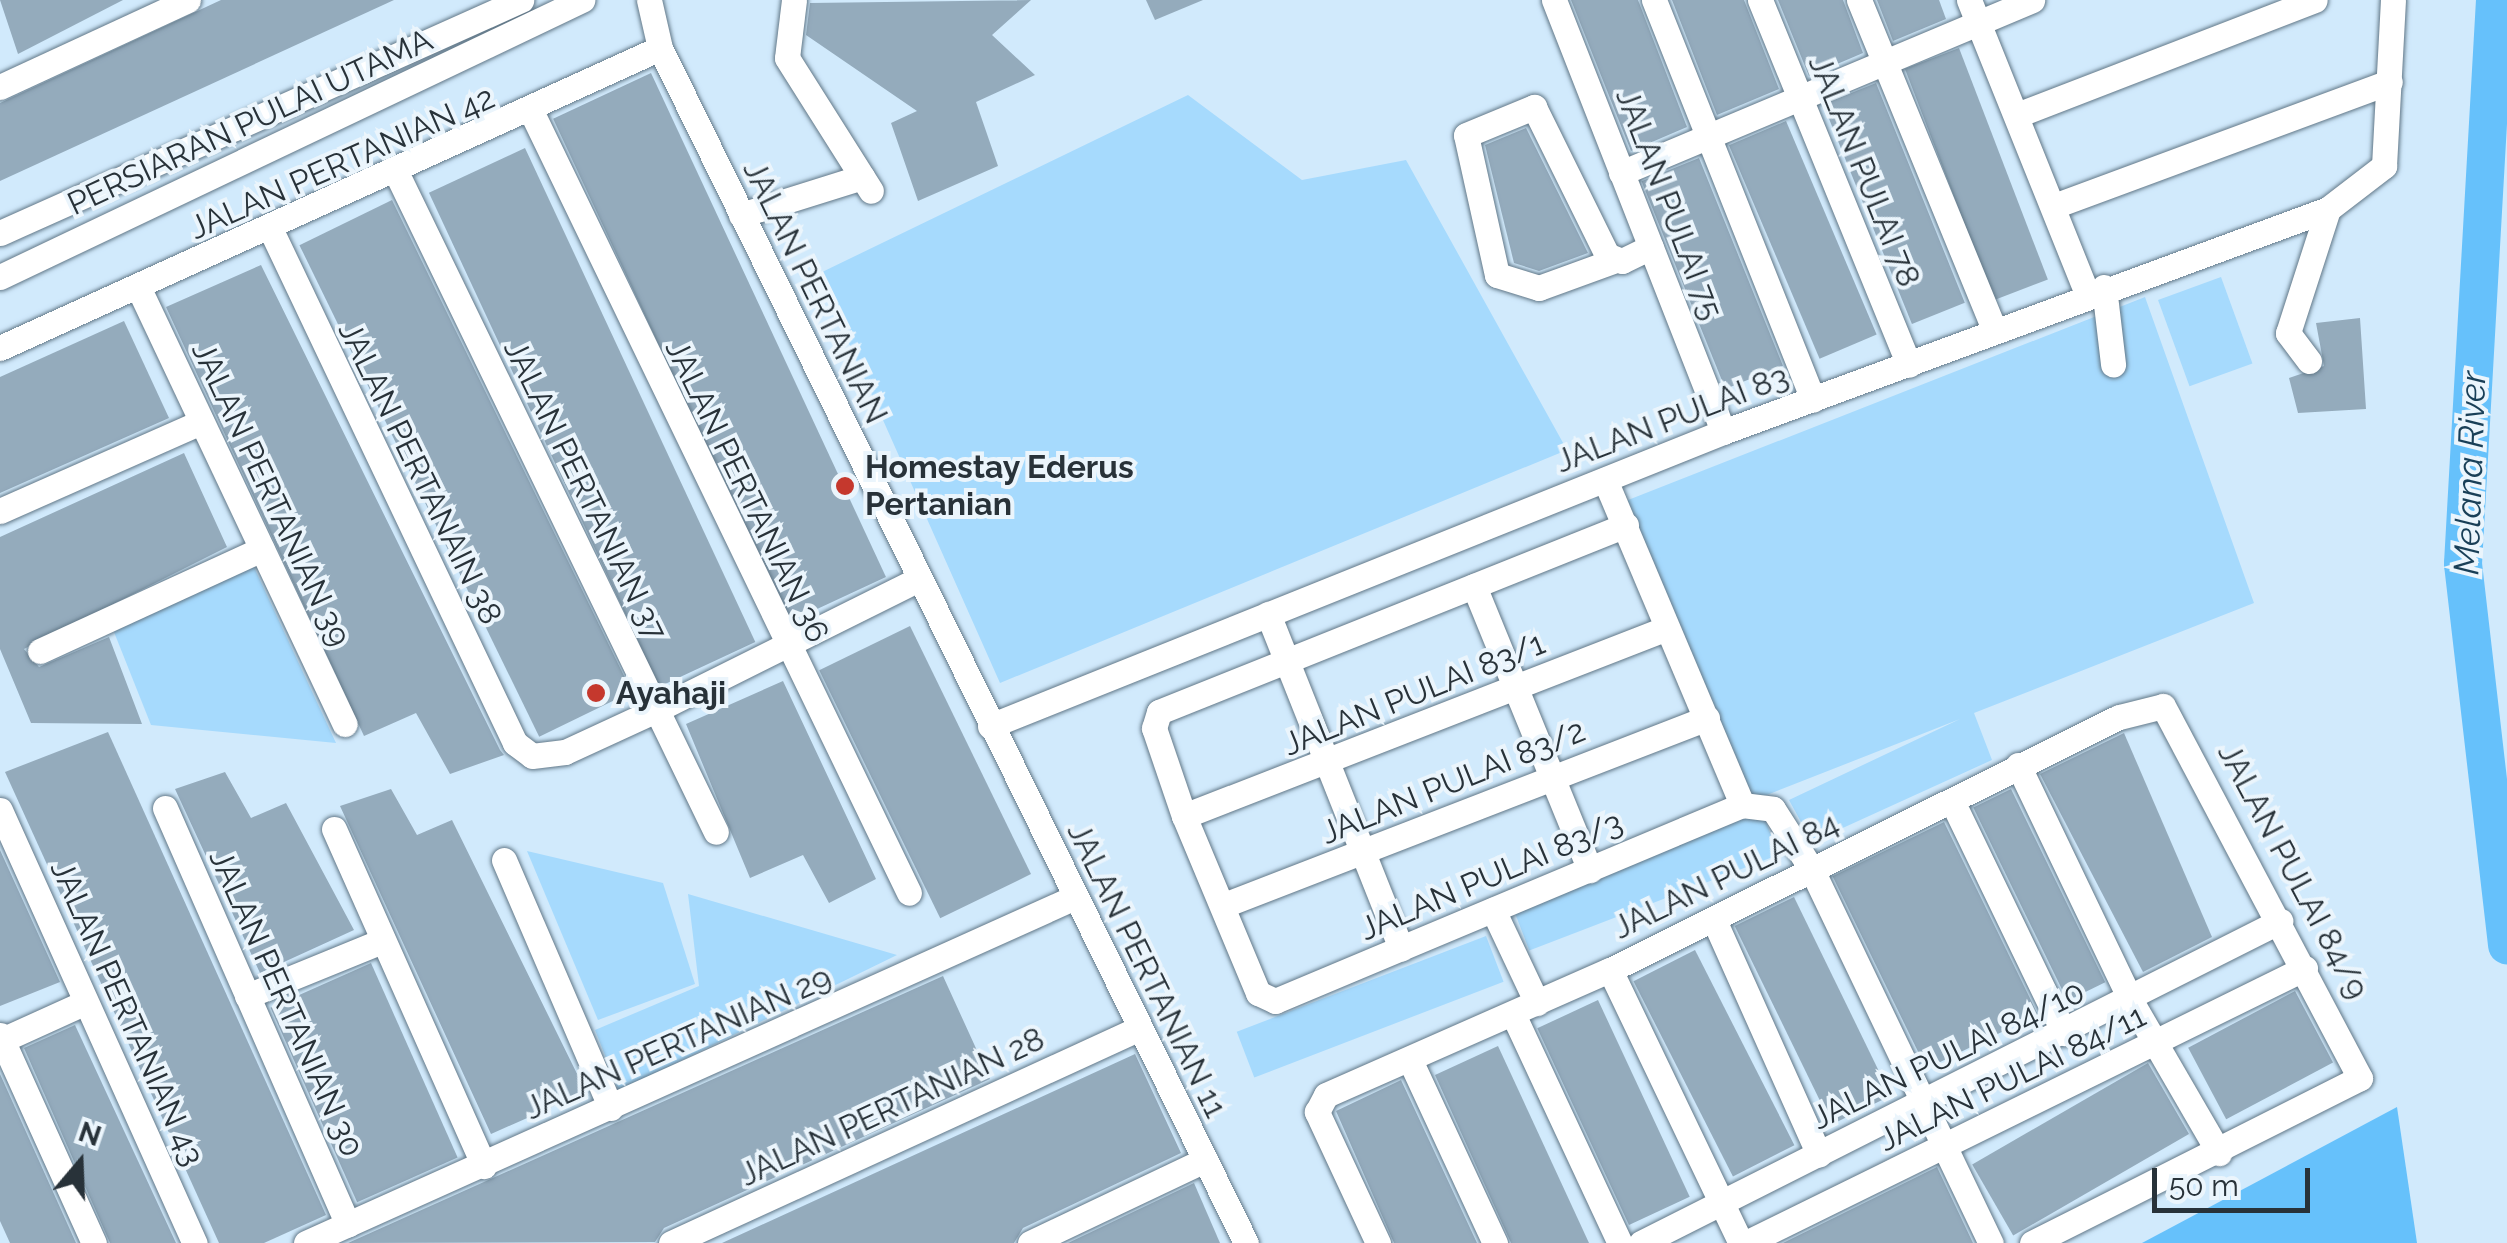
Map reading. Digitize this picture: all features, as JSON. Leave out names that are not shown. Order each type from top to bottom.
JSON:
[{"type":"street","points":[[0,87],[188,0]]},
{"type":"street","name":"PERSIARAN PULAI UTAMA","points":[[0,233],[521,0]]},
{"type":"street","name":"PERSIARAN PULAI UTAMA","points":[[0,277],[582,0]]},
{"type":"street","points":[[649,0],[660,48]]},
{"type":"street","points":[[741,215],[867,184],[787,58],[794,0]]},
{"type":"street","name":"JALAN PULAI 75","points":[[1554,0],[1723,432]]},
{"type":"street","points":[[1654,0],[1814,400]]},
{"type":"street","name":"JALAN PULAI 78","points":[[1760,0],[1909,365]]},
{"type":"street","points":[[1859,0],[1995,332]]},
{"type":"street","points":[[1621,173],[1886,64],[1973,10],[2032,0]]},
{"type":"street","points":[[2017,115],[2315,0]]},
{"type":"street","points":[[2054,206],[2390,82],[2393,0]]},
{"type":"street","points":[[1973,10],[2054,206],[2096,290],[2112,364]]},
{"type":"street","name":"JALAN PERTANIAN 42","points":[[0,348],[140,290],[270,228],[532,113],[660,48]]},
{"type":"street","name":"JALAN PERTANIAN","points":[[660,48],[990,726]]},
{"type":"street","name":"JALAN PULAI 83","points":[[990,726],[1723,432],[1909,365],[2096,290],[2328,209],[2378,178],[2390,82]]},
{"type":"street","points":[[1613,262],[1534,108],[1466,135],[1496,275],[1538,288],[1613,262],[1651,247]]},
{"type":"street","name":"JALAN PERTANIAN 36","points":[[532,113],[785,644],[909,893]]},
{"type":"street","name":"JALAN PERTANIAN 37","points":[[397,174],[716,832]]},
{"type":"street","points":[[2309,361],[2288,333],[2328,209]]},
{"type":"street","name":"JALAN PERTANAIN 38","points":[[270,228],[515,743],[544,758],[656,710]]},
{"type":"street","name":"JALAN PERTANIAN 39","points":[[140,290],[345,724]]},
{"type":"street","points":[[0,511],[201,422]]},
{"type":"street","points":[[1604,480],[1742,806],[1772,808],[1812,870],[1992,1243]]},
{"type":"street","points":[[1224,906],[1184,816],[1154,720],[1286,661],[1626,525]]},
{"type":"street","points":[[40,651],[262,550]]},
{"type":"street","points":[[656,710],[918,579]]},
{"type":"street","points":[[1474,586],[1512,690],[1590,870]]},
{"type":"street","points":[[1268,614],[1401,948]]},
{"type":"street","name":"JALAN PULAI 83/1","points":[[1184,816],[1328,764],[1668,628]]},
{"type":"street","name":"JALAN PULAI 84","points":[[1378,1243],[1316,1104],[1714,920],[2018,766],[2164,706]]},
{"type":"street","name":"JALAN PULAI 84/9","points":[[2164,706],[2362,1070],[2219,1153]]},
{"type":"street","name":"JALAN PULAI 83/2","points":[[1224,906],[1707,718]]},
{"type":"street","name":"JALAN PERTANIAN 11","points":[[990,726],[1246,1243]]},
{"type":"street","points":[[2018,766],[2131,1001],[2219,1153],[2032,1243]]},
{"type":"street","points":[[1952,801],[2064,1033]]},
{"type":"street","name":"JALAN PULAI 83/3","points":[[1224,906],[1263,1002],[1742,806]]},
{"type":"street","name":"JALAN PERTANIAN 30","points":[[165,808],[348,1224]]},
{"type":"street","name":"JALAN PERTANIAN 43","points":[[0,810],[194,1243]]},
{"type":"street","points":[[334,830],[484,1166]]},
{"type":"street","points":[[504,860],[611,1108]]},
{"type":"street","name":"JALAN PERTANIAN 29","points":[[306,1243],[484,1166],[1074,896]]},
{"type":"street","points":[[1493,910],[1525,1008],[1620,1243]]},
{"type":"street","points":[[1714,920],[1820,1155]]},
{"type":"street","name":"JALAN PULAI 84/10","points":[[1642,1243],[1924,1106],[2280,921]]},
{"type":"street","points":[[247,996],[382,941]]},
{"type":"street","name":"JALAN PULAI 84/11","points":[[1743,1243],[2158,1044],[2305,968]]},
{"type":"street","points":[[1610,970],[1743,1243]]},
{"type":"street","points":[[86,1002],[1,1038],[94,1243]]},
{"type":"street","name":"JALAN PERTANIAN 28","points":[[688,1240],[1140,1028]]},
{"type":"street","points":[[1410,1060],[1495,1243]]},
{"type":"street","points":[[1030,1243],[1205,1160]]},
{"type":"shaded area","points":[[1188,95],[1302,180],[1406,160],[1567,450],[1000,683],[818,274]]},
{"type":"shaded area","points":[[2221,277],[2252,363],[2190,386],[2158,300]]},
{"type":"shaded area","points":[[2145,297],[2254,603],[1974,713],[1992,760],[1812,842],[1789,800],[1960,719],[1744,804],[1623,502]]},
{"type":"shaded area","points":[[253,565],[336,743],[151,725],[112,627]]},
{"type":"shaded area","points":[[1761,809],[1779,855],[1529,950],[1512,905]]},
{"type":"shaded area","points":[[527,851],[663,883],[695,984],[598,1020]]},
{"type":"shaded area","points":[[688,894],[897,955],[619,1091],[595,1030],[699,986]]},
{"type":"shaded area","points":[[1486,936],[1504,982],[1254,1077],[1237,1032]]},
{"type":"shaded area","points":[[2397,1107],[2417,1243],[2142,1243]]},
{"type":"building","points":[[0,0],[123,0],[18,54]]},
{"type":"building","points":[[221,0],[394,0],[0,181],[0,103]]},
{"type":"building","points":[[1031,0],[992,35],[1035,75],[976,102],[998,166],[918,201],[891,123],[917,111],[806,35],[810,3]]},
{"type":"building","points":[[1146,0],[1203,0],[1155,20]]},
{"type":"building","points":[[1571,0],[1638,0],[1687,127],[1631,151]]},
{"type":"building","points":[[1672,0],[1744,0],[1779,89],[1717,115]]},
{"type":"building","points":[[1778,0],[1843,0],[1863,53],[1809,76]]},
{"type":"building","points":[[1877,0],[1939,0],[1946,19],[1893,41]]},
{"type":"building","points":[[1959,48],[2048,280],[1994,300],[1905,69]]},
{"type":"building","points":[[651,73],[886,577],[788,623],[553,119]]},
{"type":"building","points":[[1876,83],[1965,303],[1912,324],[1823,104]]},
{"type":"building","points":[[1786,121],[1877,335],[1820,359],[1729,145]]},
{"type":"building","points":[[1526,128],[1588,253],[1539,271],[1514,263],[1485,145]]},
{"type":"building","points":[[525,148],[755,642],[659,687],[429,193]]},
{"type":"building","points":[[1699,158],[1783,366],[1725,389],[1642,181]]},
{"type":"building","points":[[392,200],[632,692],[539,737],[299,245]]},
{"type":"building","points":[[261,265],[504,755],[450,774],[416,713],[364,736],[166,307]]},
{"type":"building","points":[[2360,318],[2366,409],[2298,413],[2289,378],[2324,366],[2316,323]]},
{"type":"building","points":[[124,321],[169,418],[0,493],[0,377]]},
{"type":"building","points":[[184,453],[227,547],[24,649],[39,667],[109,637],[142,724],[31,723],[0,649],[0,537]]},
{"type":"building","points":[[910,626],[1031,874],[940,918],[819,670]]},
{"type":"building","points":[[783,681],[876,879],[829,903],[803,855],[750,878],[686,724]]},
{"type":"building","points":[[108,732],[326,1215],[264,1243],[219,1243],[5,772]]},
{"type":"building","points":[[2124,733],[2212,937],[2143,972],[2040,774]]},
{"type":"building","points":[[225,772],[251,818],[286,803],[354,930],[260,973],[175,789]]},
{"type":"building","points":[[391,789],[417,835],[452,820],[586,1092],[491,1134],[340,806]]},
{"type":"building","points":[[2011,789],[2105,982],[2068,1001],[1973,807]]},
{"type":"building","points":[[1944,822],[2038,1014],[1926,1069],[1833,876]]},
{"type":"building","points":[[0,850],[60,982],[0,1006]]},
{"type":"building","points":[[1794,897],[1891,1096],[1832,1125],[1735,926]]},
{"type":"building","points":[[1695,950],[1794,1145],[1733,1176],[1634,981]]},
{"type":"building","points":[[371,963],[458,1158],[357,1202],[271,1008]]},
{"type":"building","points":[[943,976],[990,1079],[664,1228],[655,1242],[348,1243]]},
{"type":"building","points":[[2295,991],[2333,1063],[2226,1119],[2188,1048]]},
{"type":"building","points":[[1598,1000],[1690,1197],[1629,1225],[1537,1028]]},
{"type":"building","points":[[75,1025],[176,1243],[110,1243],[24,1048]]},
{"type":"building","points":[[1498,1046],[1589,1243],[1511,1243],[1435,1075]]},
{"type":"building","points":[[1135,1054],[1181,1153],[1023,1228],[1014,1243],[722,1243]]},
{"type":"building","points":[[2148,1063],[2189,1134],[2013,1236],[1972,1164]]},
{"type":"building","points":[[0,1074],[76,1243],[10,1243],[0,1221]]},
{"type":"building","points":[[1401,1080],[1477,1243],[1394,1243],[1336,1111]]},
{"type":"building","points":[[1937,1167],[1973,1243],[1783,1243]]},
{"type":"building","points":[[1194,1183],[1220,1243],[1068,1243]]},
{"type":"waterway","name":"Melana River","points":[[2495,0],[2463,564],[2507,945]]},
{"type":"place","name":"Homestay Ederus Pertanian","points":[[845,486]]},
{"type":"place","name":"Ayahaji","points":[[596,693]]}]
